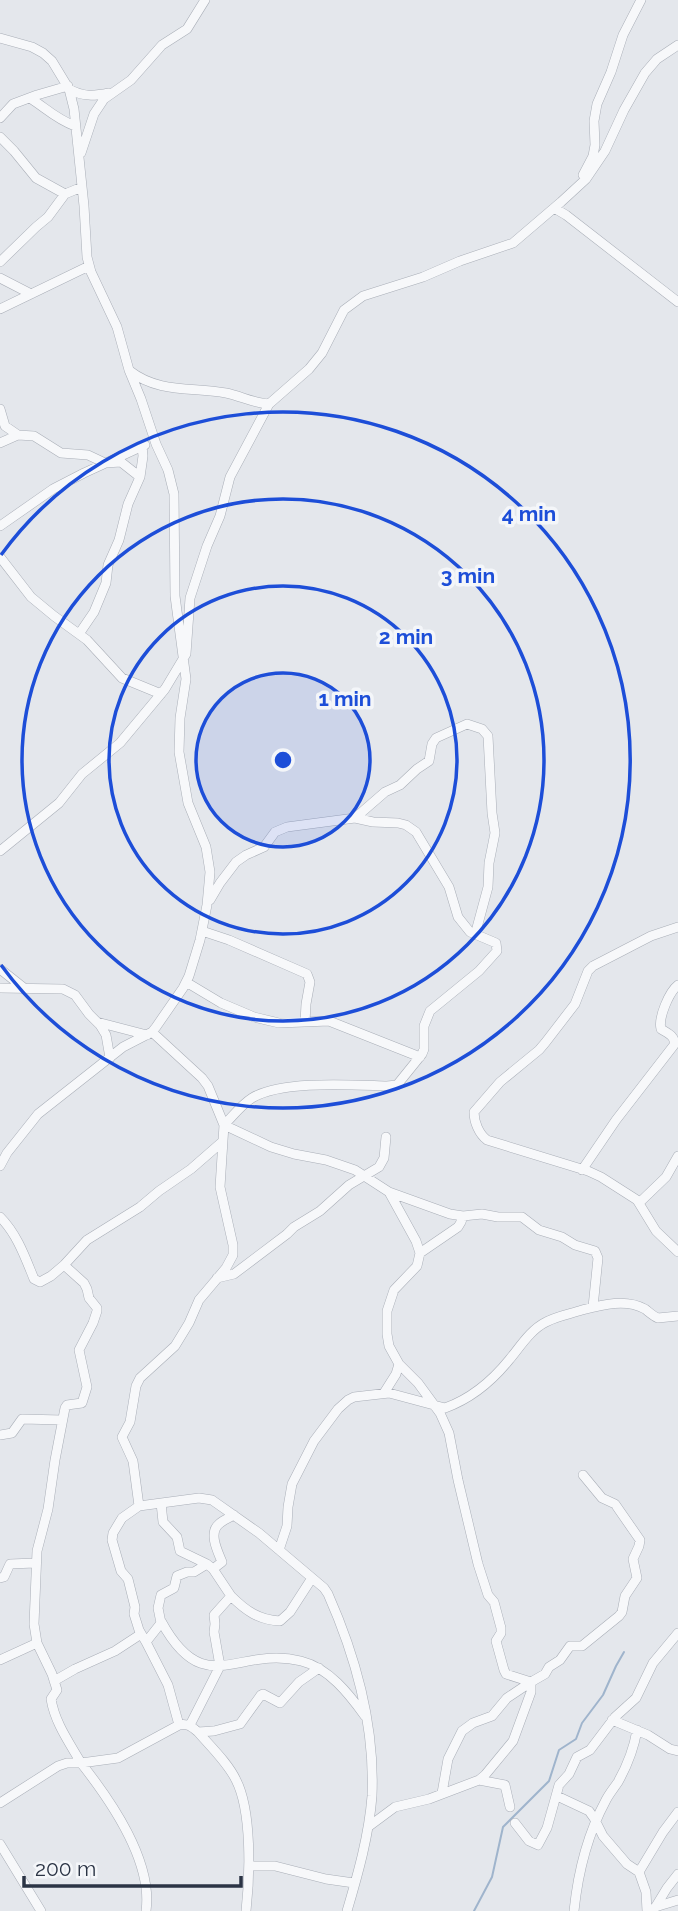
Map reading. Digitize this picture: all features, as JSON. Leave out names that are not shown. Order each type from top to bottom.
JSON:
[{"type":"street","points":[[79,158],[94,114],[104,99],[139,72],[162,45],[187,29],[205,0]]},
{"type":"street","points":[[576,189],[593,156],[597,104],[623,35],[641,0]]},
{"type":"street","points":[[0,38],[43,53],[52,61],[68,88],[72,99],[79,158],[89,266],[117,327],[129,370],[168,470],[174,494],[175,596],[186,687],[180,718],[179,752],[188,803],[210,866],[202,931],[186,982],[149,1034],[123,1047],[38,1114],[0,1166]]},
{"type":"street","points":[[0,851],[59,803],[82,774],[120,743],[161,694],[184,658],[190,598],[220,516],[230,477],[269,404],[317,360],[328,344],[340,315],[363,296],[508,246],[576,189],[602,156],[645,73],[657,59],[678,44]]},
{"type":"street","points":[[0,118],[13,104],[68,88],[89,96],[114,92]]},
{"type":"street","points":[[30,98],[60,121],[75,127]]},
{"type":"street","points":[[0,136],[36,178],[65,194]]},
{"type":"street","points":[[0,262],[48,217],[65,194],[82,187]]},
{"type":"street","points":[[554,208],[678,302]]},
{"type":"street","points":[[0,309],[89,266]]},
{"type":"street","points":[[0,278],[31,294]]},
{"type":"street","points":[[129,370],[150,384],[183,390],[221,392],[269,404]]},
{"type":"street","points":[[0,410],[5,426],[18,435]]},
{"type":"street","points":[[0,443],[18,435],[34,436],[61,453],[88,454],[105,463],[125,464],[140,477]]},
{"type":"street","points":[[0,526],[53,489],[154,439]]},
{"type":"street","points":[[79,634],[94,612],[106,583],[108,565],[140,477],[142,446]]},
{"type":"street","points":[[0,557],[31,597],[79,634],[122,678],[161,694]]},
{"type":"street","points":[[355,818],[385,792],[400,785],[416,769],[429,761],[436,738],[465,724],[485,732],[488,736],[495,833],[488,887],[475,935]]},
{"type":"street","points":[[207,905],[236,862],[264,847],[275,832],[287,827],[355,818],[398,823],[416,832],[449,887],[458,917],[466,928],[475,935],[496,943],[497,951],[479,971],[430,1011],[424,1026],[424,1049],[397,1085],[327,1085],[277,1089],[251,1099],[224,1125]]},
{"type":"street","points":[[678,927],[651,936],[593,966],[588,971],[573,1008],[539,1050],[500,1082],[474,1112],[482,1136],[487,1140],[601,1177],[639,1203],[656,1231],[678,1252]]},
{"type":"street","points":[[202,931],[307,974],[310,982],[305,1022]]},
{"type":"street","points":[[0,969],[24,988]]},
{"type":"street","points":[[186,982],[221,1003],[254,1017],[279,1023],[329,1021],[420,1057]]},
{"type":"street","points":[[582,1170],[616,1119],[674,1045],[673,1038],[661,1030],[659,1024],[671,991],[678,985]]},
{"type":"street","points":[[0,988],[68,990],[75,995],[106,1035],[110,1058]]},
{"type":"street","points":[[97,1022],[149,1034],[202,1078],[224,1125],[220,1187],[233,1255],[226,1268],[199,1300],[175,1346],[142,1375],[136,1386],[130,1422],[122,1437],[133,1461],[139,1506]]},
{"type":"street","points":[[224,1125],[271,1147],[355,1170],[389,1192],[423,1205],[463,1216],[478,1213],[498,1217],[522,1217],[538,1230],[595,1251],[598,1258],[593,1307]]},
{"type":"street","points":[[217,1278],[234,1274],[294,1227],[320,1211],[349,1185],[379,1167],[383,1161],[386,1137]]},
{"type":"street","points":[[0,1217],[23,1252],[34,1279],[44,1281],[64,1265],[87,1240],[140,1207],[191,1170],[223,1142]]},
{"type":"street","points":[[639,1203],[666,1177],[678,1156]]},
{"type":"street","points":[[389,1192],[420,1253],[417,1266],[394,1290],[387,1311],[389,1346],[399,1364],[418,1383],[445,1422],[478,1564],[488,1595],[494,1602],[501,1628],[496,1641],[504,1670],[506,1674],[531,1682]]},
{"type":"street","points":[[420,1253],[458,1227],[463,1216]]},
{"type":"street","points":[[64,1265],[84,1283],[97,1311],[79,1350],[87,1387],[83,1401],[66,1406],[62,1420],[50,1502],[35,1563],[34,1624],[37,1643],[57,1690],[51,1699],[54,1714],[81,1763],[112,1804],[130,1839],[146,1888],[146,1911]]},
{"type":"street","points":[[279,1550],[287,1527],[291,1486],[314,1441],[338,1409],[350,1399],[384,1393],[445,1408],[487,1384],[545,1322],[615,1303],[633,1305],[658,1318],[678,1316]]},
{"type":"street","points":[[384,1393],[397,1374],[399,1364]]},
{"type":"street","points":[[0,1435],[12,1433],[22,1419],[62,1420]]},
{"type":"street","points":[[442,1793],[448,1759],[462,1731],[473,1723],[492,1716],[507,1698],[545,1674],[570,1646],[582,1646],[622,1612],[625,1597],[637,1578],[633,1559],[639,1546],[639,1538],[615,1504],[602,1498],[583,1475]]},
{"type":"street","points":[[179,1725],[168,1685],[134,1614],[135,1607],[128,1579],[121,1571],[112,1540],[122,1518],[139,1506],[206,1498],[234,1515],[312,1578],[328,1594],[338,1616],[360,1681],[372,1778],[368,1827],[347,1911]]},
{"type":"street","points":[[161,1503],[163,1522],[177,1537],[180,1551],[210,1567],[232,1596],[250,1613],[280,1621],[290,1612],[312,1578]]},
{"type":"street","points":[[234,1515],[216,1526],[215,1546],[222,1562],[177,1576],[174,1588],[161,1595],[158,1608],[171,1640],[183,1653],[199,1663],[214,1667],[262,1658],[302,1661],[319,1668],[333,1679],[366,1718]]},
{"type":"street","points":[[0,1578],[4,1577],[10,1564],[35,1563]]},
{"type":"street","points":[[190,1726],[220,1667],[214,1616],[232,1596]]},
{"type":"street","points":[[54,1681],[144,1638],[162,1621]]},
{"type":"street","points":[[515,1823],[529,1841],[538,1844],[548,1828],[559,1785],[569,1774],[577,1757],[590,1750],[612,1720],[639,1695],[653,1663],[678,1633]]},
{"type":"street","points":[[0,1660],[37,1643]]},
{"type":"street","points":[[198,1732],[240,1724],[263,1694],[280,1703],[299,1682],[319,1668]]},
{"type":"street","points":[[368,1827],[395,1807],[479,1780],[513,1741],[531,1692],[531,1682]]},
{"type":"street","points":[[612,1720],[678,1751]]},
{"type":"street","points":[[0,1803],[58,1766],[118,1758],[179,1725],[190,1726],[233,1773],[237,1782],[244,1809],[249,1866],[246,1911]]},
{"type":"street","points":[[574,1911],[581,1862],[596,1821],[634,1747],[637,1730]]},
{"type":"street","points":[[479,1780],[505,1786],[510,1807]]},
{"type":"street","points":[[557,1796],[589,1811],[603,1836],[627,1864],[639,1872],[652,1910]]},
{"type":"street","points":[[639,1872],[678,1812]]},
{"type":"street","points":[[0,1845],[41,1911]]},
{"type":"street","points":[[249,1866],[275,1866],[326,1879],[355,1883]]},
{"type":"street","points":[[652,1910],[678,1874]]},
{"type":"street","points":[[652,1910],[678,1900]]},
{"type":"waterway","points":[[474,1911],[492,1877],[503,1827],[549,1781],[559,1750],[576,1739],[582,1723],[603,1695],[624,1652]]}]
